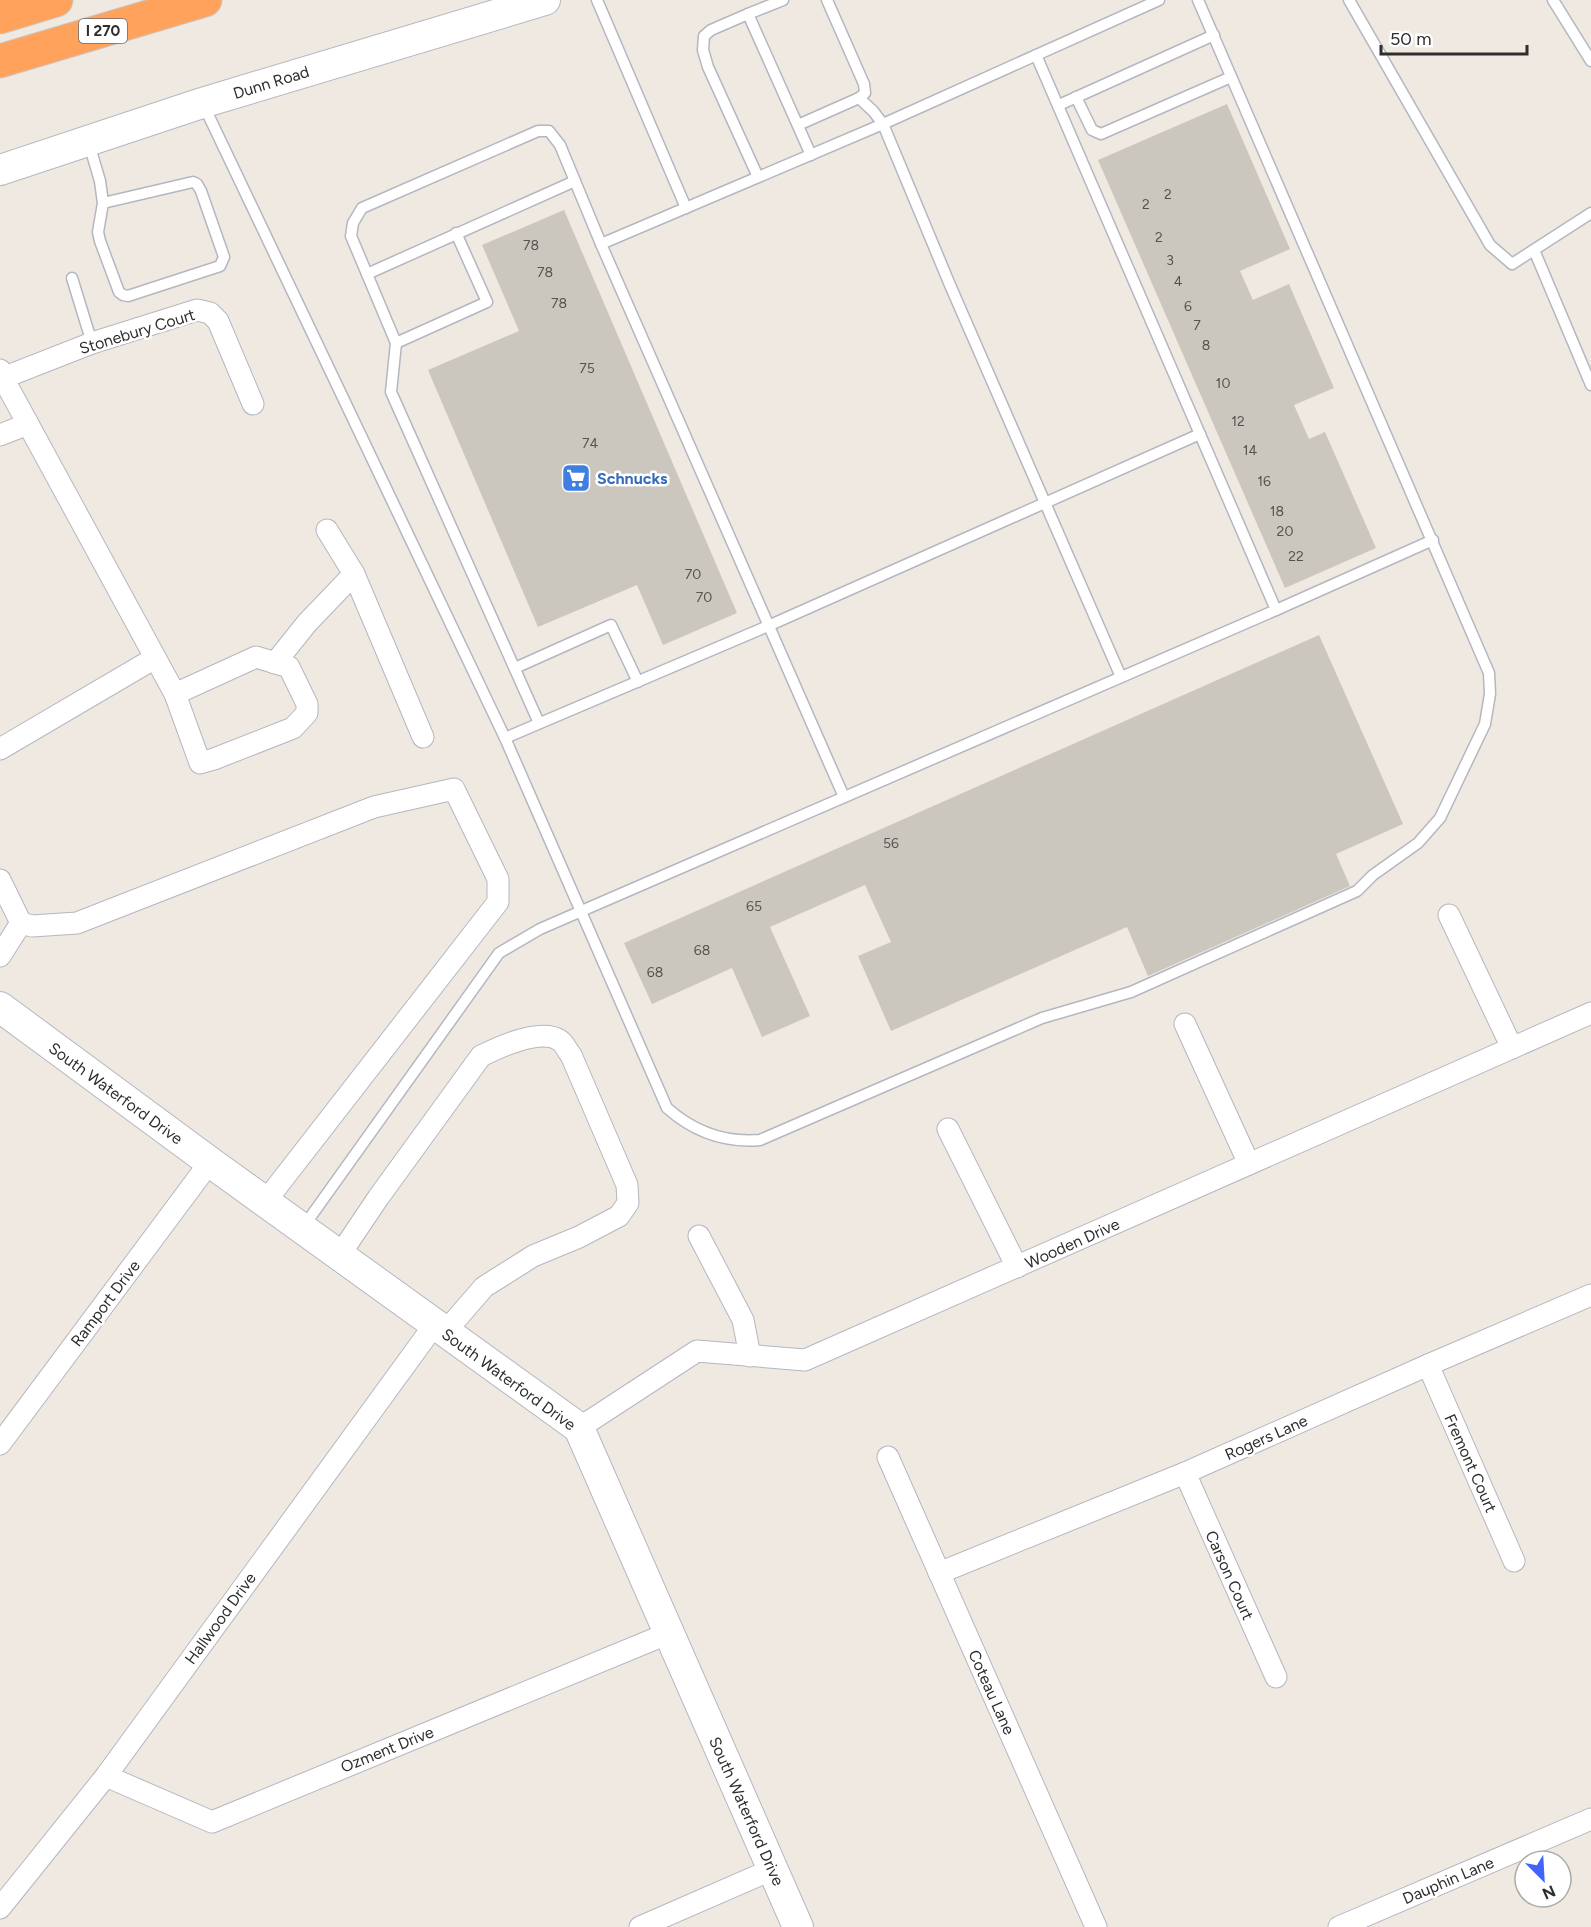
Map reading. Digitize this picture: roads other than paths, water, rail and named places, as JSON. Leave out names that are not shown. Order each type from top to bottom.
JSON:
[{"type":"highway","points":[[0,16],[56,0]]},
{"type":"highway","name":"I 270","points":[[0,61],[205,0]]},
{"type":"street","name":"Dunn Road","points":[[0,170],[202,103],[545,0]]},
{"type":"street","name":"Stonebury Court","points":[[253,404],[218,321],[210,313],[197,310],[1,376],[175,694],[200,763],[293,728],[307,713],[307,704],[289,667],[275,663]]},
{"type":"street","points":[[0,435],[28,424]]},
{"type":"street","points":[[327,530],[354,574],[423,737]]},
{"type":"street","points":[[175,694],[256,657],[275,663],[307,623],[354,574]]},
{"type":"street","points":[[0,749],[155,658]]},
{"type":"street","points":[[0,879],[21,922],[32,926],[77,923],[374,807],[454,789],[498,879],[498,902],[265,1202]]},
{"type":"street","points":[[1449,915],[1512,1048]]},
{"type":"street","points":[[0,956],[21,922]]},
{"type":"street","name":"South Waterford Drive","points":[[1,1009],[579,1428],[798,1927]]},
{"type":"street","name":"Wooden Drive","points":[[579,1428],[697,1352],[805,1360],[1591,1013]]},
{"type":"street","points":[[1185,1024],[1249,1164]]},
{"type":"street","name":"Hallwood Drive","points":[[0,1908],[106,1776],[440,1328],[483,1287],[533,1256],[579,1237],[619,1216],[628,1203],[627,1185],[571,1055],[560,1040],[546,1036],[528,1039],[504,1044],[481,1056],[339,1256]]},
{"type":"street","points":[[948,1129],[1017,1267]]},
{"type":"street","name":"Ramport Drive","points":[[0,1444],[210,1162]]},
{"type":"street","points":[[699,1236],[743,1320],[750,1356]]},
{"type":"street","name":"Rogers Lane","points":[[939,1573],[1185,1473],[1591,1295]]},
{"type":"street","name":"Fremont Court","points":[[1428,1365],[1514,1561]]},
{"type":"street","name":"Coteau Lane","points":[[888,1456],[1096,1927]]},
{"type":"street","name":"Carson Court","points":[[1185,1473],[1276,1677]]},
{"type":"street","name":"Ozment Drive","points":[[106,1776],[212,1822],[669,1633]]},
{"type":"street","name":"Dauphin Lane","points":[[1339,1927],[1591,1819]]},
{"type":"street","points":[[640,1927],[773,1869]]},
{"type":"lane","points":[[597,0],[686,208]]},
{"type":"lane","points":[[758,177],[708,67],[703,50],[704,36],[711,30],[783,0]]},
{"type":"lane","points":[[798,125],[859,98],[865,93],[864,84],[827,0]]},
{"type":"lane","points":[[601,244],[883,124],[1159,0]]},
{"type":"lane","points":[[202,103],[505,738],[667,1108],[682,1122],[704,1132],[729,1140],[746,1142],[760,1140],[1042,1018],[1131,992],[1357,891],[1373,876],[1418,843],[1440,818],[1485,724],[1490,694],[1489,673],[1198,0]]},
{"type":"lane","points":[[1349,0],[1490,245],[1512,264],[1591,213]]},
{"type":"lane","points":[[1553,0],[1591,62]]},
{"type":"lane","points":[[748,14],[811,154]]},
{"type":"lane","points":[[1059,105],[1214,35]]},
{"type":"lane","points":[[1036,55],[1276,610]]},
{"type":"lane","points":[[1076,97],[1092,130],[1101,134],[1231,77]]},
{"type":"lane","points":[[859,98],[883,124],[1121,677]]},
{"type":"lane","points":[[539,723],[392,392],[396,343],[351,236],[353,223],[362,208],[537,131],[549,130],[560,145],[601,244],[844,797]]},
{"type":"lane","points":[[88,140],[100,181],[103,208],[98,232],[119,292],[128,296],[214,268],[222,262],[224,257],[198,184],[186,182],[103,208]]},
{"type":"lane","points":[[367,274],[575,181]]},
{"type":"lane","points":[[396,343],[487,302],[456,233]]},
{"type":"lane","points":[[1534,250],[1591,385]]},
{"type":"lane","points":[[72,278],[92,344]]},
{"type":"lane","points":[[505,738],[768,626],[1200,434]]},
{"type":"lane","points":[[303,1229],[499,953],[540,929],[1433,540]]},
{"type":"lane","points":[[514,668],[611,625],[638,682]]},
{"type":"place","name":"Schnucks","points":[[576,478]]}]
